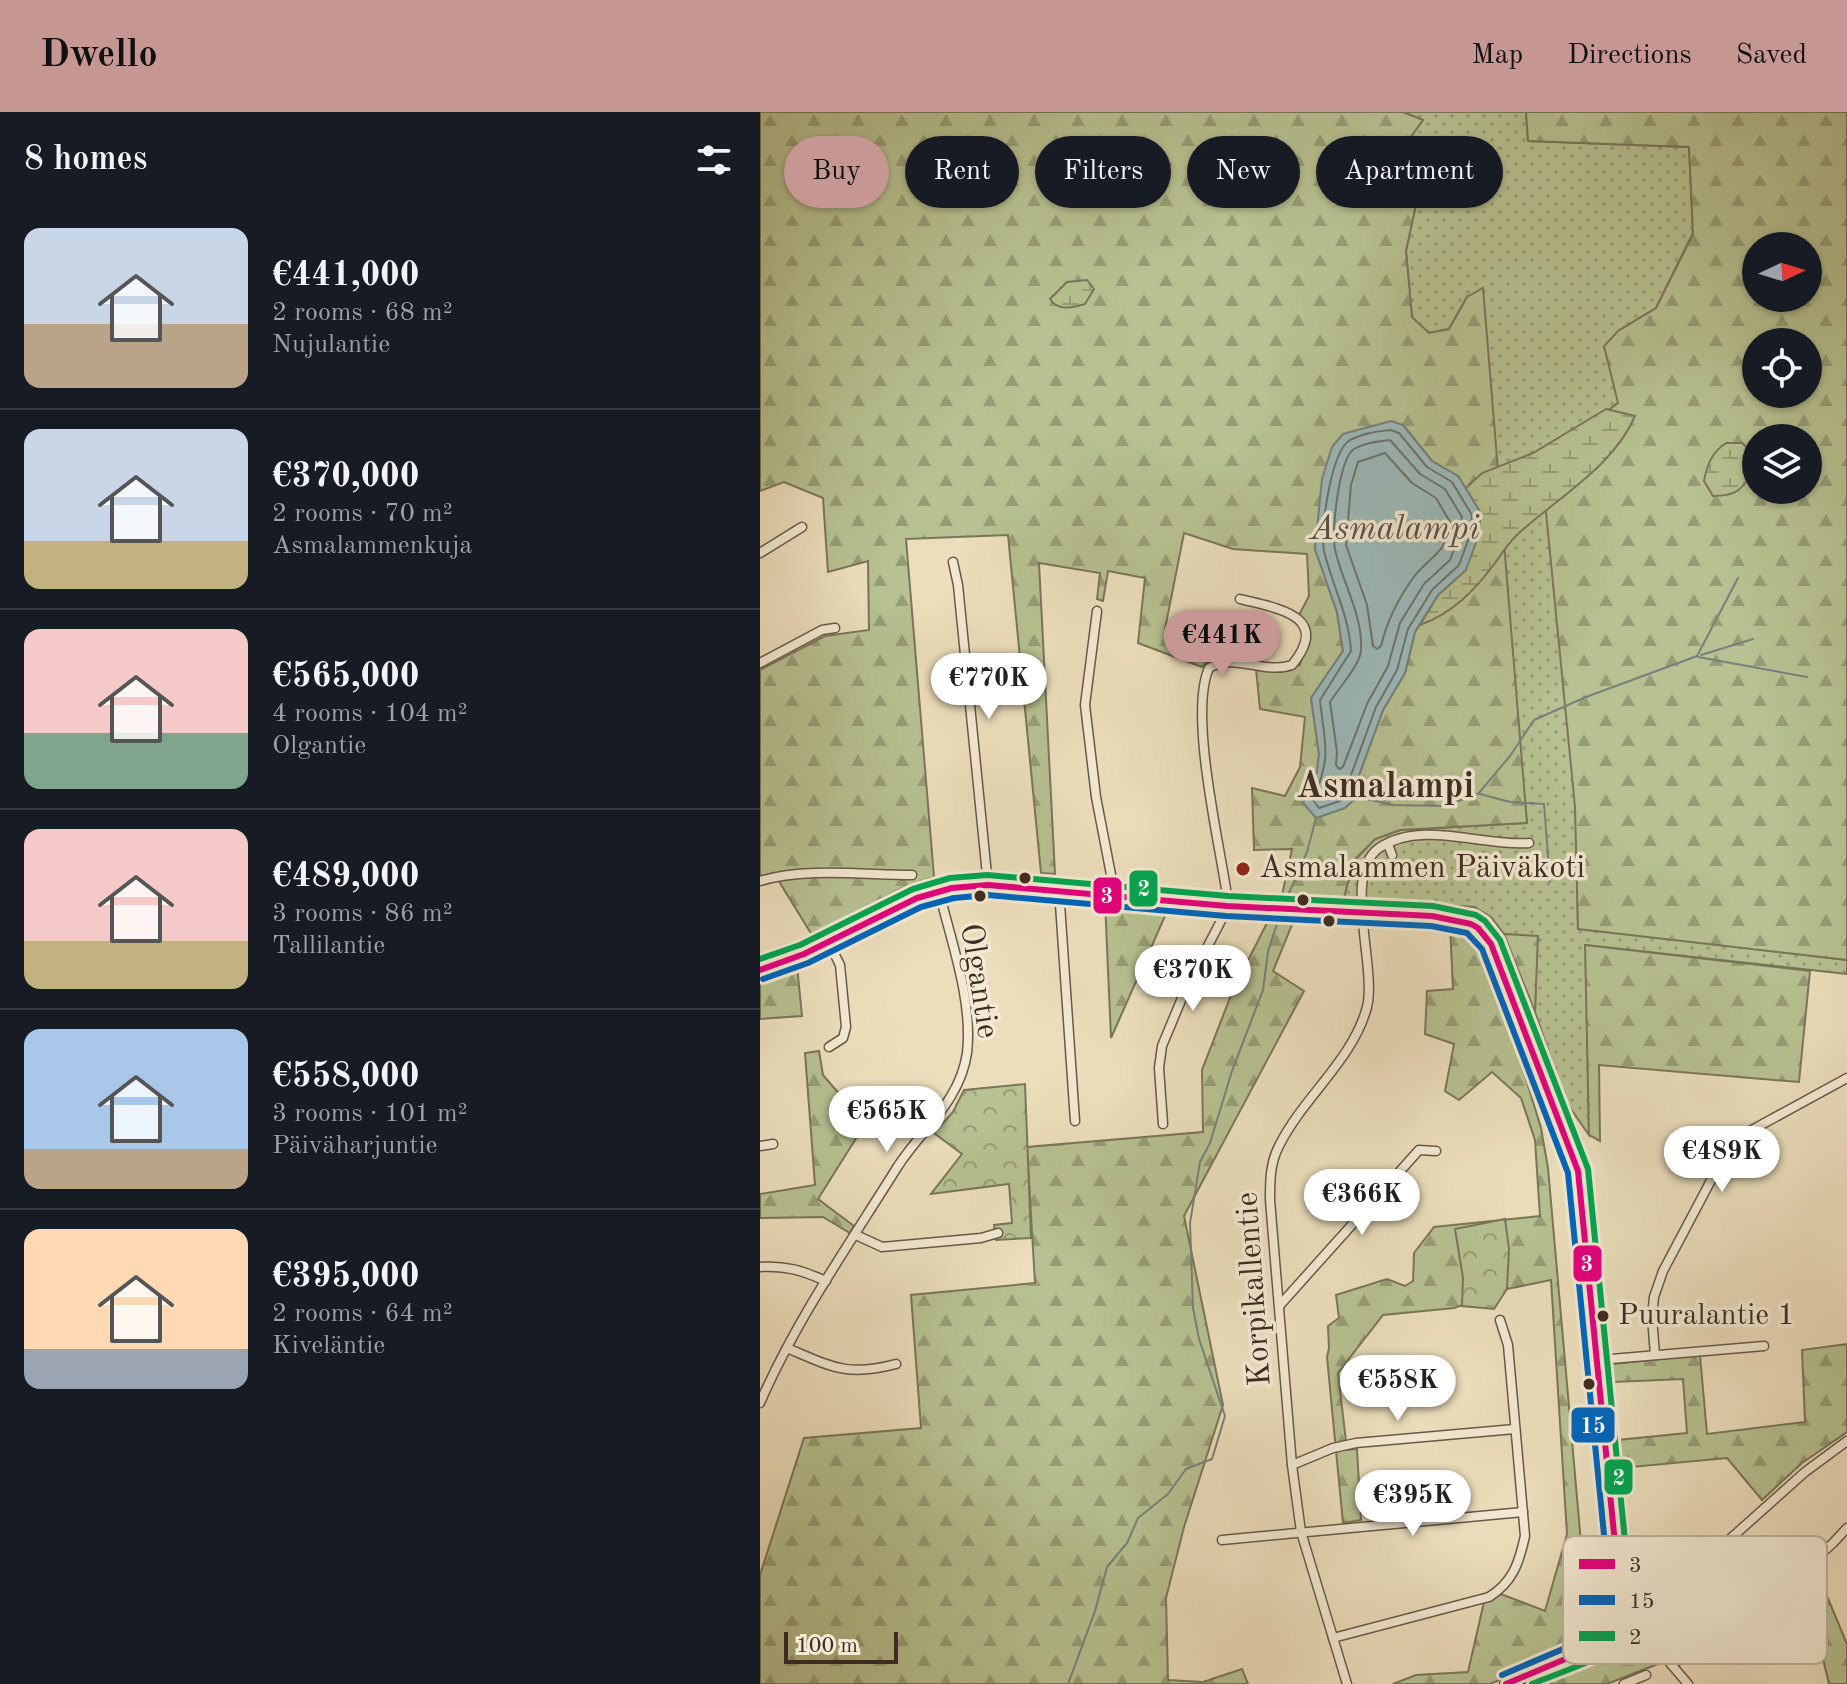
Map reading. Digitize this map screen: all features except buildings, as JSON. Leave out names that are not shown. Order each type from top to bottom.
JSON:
[{"type":"street","points":[[760,553],[802,527]]},
{"type":"street","points":[[953,562],[988,885]]},
{"type":"street","points":[[1163,1124],[1159,1068],[1162,1046],[1187,986],[1227,906],[1203,729],[1201,698],[1205,676],[1209,668],[1225,661],[1271,669],[1292,665],[1301,651],[1305,635],[1292,612],[1240,599]]},
{"type":"street","points":[[1097,611],[1085,705],[1112,895]]},
{"type":"street","points":[[760,663],[822,630],[835,628]]},
{"type":"street","points":[[1392,855],[1388,844],[1423,835],[1529,843]]},
{"type":"street","name":"Korpikallentie","points":[[1345,1684],[1301,1532],[1292,1465],[1270,1200],[1271,1171],[1279,1146],[1360,1029],[1368,1003],[1370,975],[1362,912],[1364,869],[1373,853],[1388,844]]},
{"type":"street","points":[[760,881],[776,876],[807,874],[912,875]]},
{"type":"street","points":[[760,970],[829,943],[892,909],[939,891],[988,885],[1227,906],[1432,916],[1459,920],[1478,928],[1491,944],[1578,1171],[1615,1536]]},
{"type":"street","points":[[1059,890],[1075,1121]]},
{"type":"street","name":"Olgantie","points":[[760,1403],[787,1348],[826,1281],[910,1148],[951,1100],[966,1059],[963,995],[939,891]]},
{"type":"street","points":[[829,943],[840,965],[846,1027],[843,1038],[829,1047]]},
{"type":"street","points":[[1655,1355],[1652,1317],[1654,1297],[1663,1271],[1726,1152],[1739,1137],[1847,1078]]},
{"type":"street","points":[[760,1146],[773,1144]]},
{"type":"street","points":[[1280,1305],[1419,1150],[1436,1151]]},
{"type":"street","points":[[856,1235],[882,1247],[981,1238],[998,1233]]},
{"type":"street","points":[[760,1267],[798,1269],[826,1281]]},
{"type":"street","points":[[1333,1638],[1489,1597],[1504,1588],[1518,1567],[1525,1536],[1508,1345],[1500,1320]]},
{"type":"street","points":[[1599,1360],[1764,1346]]},
{"type":"street","points":[[787,1348],[836,1369],[852,1371],[896,1364]]},
{"type":"street","points":[[1292,1465],[1333,1448],[1356,1443],[1515,1429]]},
{"type":"street","points":[[1733,1536],[1805,1472],[1847,1441]]},
{"type":"street","points":[[1222,1540],[1523,1512]]},
{"type":"street","points":[[1827,1547],[1847,1528]]},
{"type":"street","points":[[1506,1684],[1563,1660]]},
{"type":"street","points":[[1671,1664],[1688,1684]]},
{"type":"street","points":[[1624,1684],[1646,1675]]},
{"type":"green space","points":[[760,112],[1403,112],[1423,120],[1412,136],[1316,136],[1316,208],[1415,208],[1406,251],[1412,317],[1429,333],[1449,329],[1467,297],[1483,288],[1527,823],[1400,830],[1375,839],[1353,861],[1344,898],[1282,895],[1292,849],[1254,850],[1252,788],[1285,796],[1300,767],[1305,717],[1260,709],[1256,669],[1279,672],[1300,665],[1308,634],[1299,615],[1309,596],[1307,554],[1233,549],[1184,533],[1165,629],[1208,661],[1202,667],[1138,643],[1145,578],[1108,571],[1103,601],[1097,599],[1100,573],[1039,563],[1055,874],[1041,873],[1008,535],[906,539],[934,877],[906,886],[812,935],[775,875],[760,880],[760,670],[825,636],[869,630],[868,561],[828,572],[823,498],[784,482],[760,491]],"holes":[[[1403,425],[1432,461],[1458,476],[1481,513],[1466,570],[1438,595],[1415,632],[1405,673],[1383,710],[1358,778],[1357,797],[1303,803],[1317,772],[1319,754],[1311,698],[1343,651],[1337,612],[1315,549]]]},
{"type":"green space","points":[[1403,112],[1526,112],[1528,141],[1689,147],[1693,233],[1656,308],[1618,331],[1618,403],[1570,439],[1578,928],[1847,960],[1847,974],[1586,945],[1589,1135],[1566,1102],[1535,1012],[1537,937],[1504,934],[1491,917],[1474,907],[1344,898],[1353,862],[1375,839],[1400,830],[1527,823],[1467,297],[1449,329],[1429,333],[1412,318],[1406,251],[1415,208],[1503,208],[1503,136],[1412,136],[1423,120]]},
{"type":"green space","points":[[1526,112],[1847,112],[1847,960],[1578,929],[1575,807],[1543,482],[1570,439],[1618,403],[1604,346],[1618,331],[1656,308],[1693,234],[1689,147],[1528,141]]},
{"type":"green space","points":[[1087,280],[1094,289],[1085,304],[1061,307],[1050,299],[1067,282]]},
{"type":"green space","points":[[1606,409],[1635,416],[1613,450],[1599,466],[1515,537],[1462,600],[1420,625],[1438,595],[1466,570],[1470,498],[1465,489],[1482,473],[1533,453]]},
{"type":"green space","points":[[1726,443],[1742,443],[1742,486],[1728,495],[1713,496],[1704,481],[1709,464]]},
{"type":"green space","points":[[1105,901],[1169,907],[1111,1038]]},
{"type":"green space","points":[[1271,915],[1296,915],[1273,971],[1304,991],[1184,1216],[1223,1405],[1184,1527],[1166,1598],[1168,1680],[1203,1682],[1242,1669],[1248,1684],[760,1684],[760,1575],[804,1438],[921,1428],[911,1295],[1035,1283],[1027,1147],[1203,1132],[1202,1070],[1233,990]]},
{"type":"green space","points":[[1450,925],[1466,928],[1478,942],[1541,1128],[1548,1168],[1580,1536],[1566,1536],[1551,1280],[1507,1289],[1454,1308],[1383,1315],[1338,1373],[1347,1450],[1357,1449],[1361,1520],[1343,1523],[1327,1357],[1328,1326],[1339,1318],[1336,1295],[1387,1279],[1405,1286],[1413,1281],[1414,1253],[1434,1227],[1540,1216],[1535,1140],[1521,1098],[1492,1072],[1459,1100],[1445,1091],[1454,1044],[1425,1034],[1427,991],[1453,989]]},
{"type":"green space","points":[[1504,934],[1538,936],[1535,1012]]},
{"type":"green space","points":[[1585,945],[1810,971],[1799,1082],[1599,1065],[1600,1141],[1589,1135]]},
{"type":"green space","points":[[797,966],[802,1016],[760,1019],[760,978]]},
{"type":"green space","points":[[819,1051],[823,1075],[865,1124],[818,1199],[854,1226],[850,1233],[823,1217],[760,1218],[760,1194],[815,1185],[805,1053]]},
{"type":"green space","points":[[1025,1084],[1031,1238],[996,1240],[994,1225],[1012,1223],[1009,1184],[931,1194],[962,1154],[934,1133],[953,1112],[964,1090]]},
{"type":"green space","points":[[1505,1219],[1509,1249],[1507,1289],[1494,1309],[1462,1306],[1463,1278],[1455,1229]]},
{"type":"green space","points":[[1847,1344],[1847,1432],[1802,1463],[1762,1500],[1727,1458],[1621,1468],[1618,1440],[1687,1433],[1683,1379],[1613,1382],[1611,1364],[1700,1355],[1707,1434],[1805,1422],[1802,1350]]},
{"type":"green space","points":[[1563,1548],[1563,1653],[1490,1684],[1393,1684],[1416,1675],[1468,1672],[1484,1602],[1501,1594],[1545,1611]]},
{"type":"green space","points":[[1827,1596],[1847,1644],[1847,1684],[1829,1684],[1824,1664],[1827,1664]]},
{"type":"green space","points":[[1590,1664],[1658,1664],[1607,1684],[1543,1684]]},
{"type":"water","name":"Asmalampi","points":[[1391,421],[1403,425],[1432,461],[1458,476],[1481,513],[1478,537],[1466,570],[1438,595],[1415,632],[1405,673],[1383,710],[1358,778],[1357,797],[1345,808],[1316,818],[1303,803],[1317,772],[1319,754],[1311,698],[1343,651],[1337,612],[1315,549],[1322,479],[1332,447],[1343,434]]},
{"type":"waterway","points":[[1357,797],[1393,805],[1444,806],[1478,794],[1510,756],[1534,720],[1586,697],[1697,656],[1738,578]]},
{"type":"waterway","points":[[1701,655],[1753,639]]},
{"type":"waterway","points":[[1698,657],[1807,677]]},
{"type":"waterway","points":[[1480,794],[1510,802],[1544,804],[1550,882]]},
{"type":"waterway","points":[[1289,893],[1307,852],[1316,818]]},
{"type":"waterway","points":[[1068,1684],[1095,1611],[1107,1567],[1127,1543],[1138,1518],[1168,1494],[1186,1469],[1212,1459],[1225,1416],[1199,1339],[1193,1308],[1190,1223],[1200,1162],[1210,1143],[1232,1071],[1263,990],[1268,951],[1280,915]]},
{"type":"transit line","name":"2","points":[[760,959],[800,945],[913,889],[950,878],[987,875],[1228,896],[1433,906],[1476,915],[1485,921],[1500,940],[1588,1169],[1625,1536]]},
{"type":"transit line","name":"3","points":[[760,970],[804,954],[917,898],[952,888],[988,885],[1227,906],[1432,916],[1478,928],[1491,944],[1578,1171],[1614,1536]]},
{"type":"transit line","name":"15","points":[[763,979],[808,963],[921,907],[954,898],[988,895],[1226,916],[1431,926],[1467,933],[1482,949],[1568,1173],[1604,1536]]},
{"type":"transit line","name":"15","points":[[1502,1675],[1563,1649]]},
{"type":"transit line","name":"3","points":[[1506,1684],[1563,1660]]},
{"type":"transit line","name":"2","points":[[1532,1684],[1582,1664]]},
{"type":"place","name":"Asmalammen Päiväkoti","points":[[1243,869]]},
{"type":"place","name":"Puuralantie 1","points":[[1603,1316]]},
{"type":"district","name":"Asmalampi","points":[[1385,788]]}]
